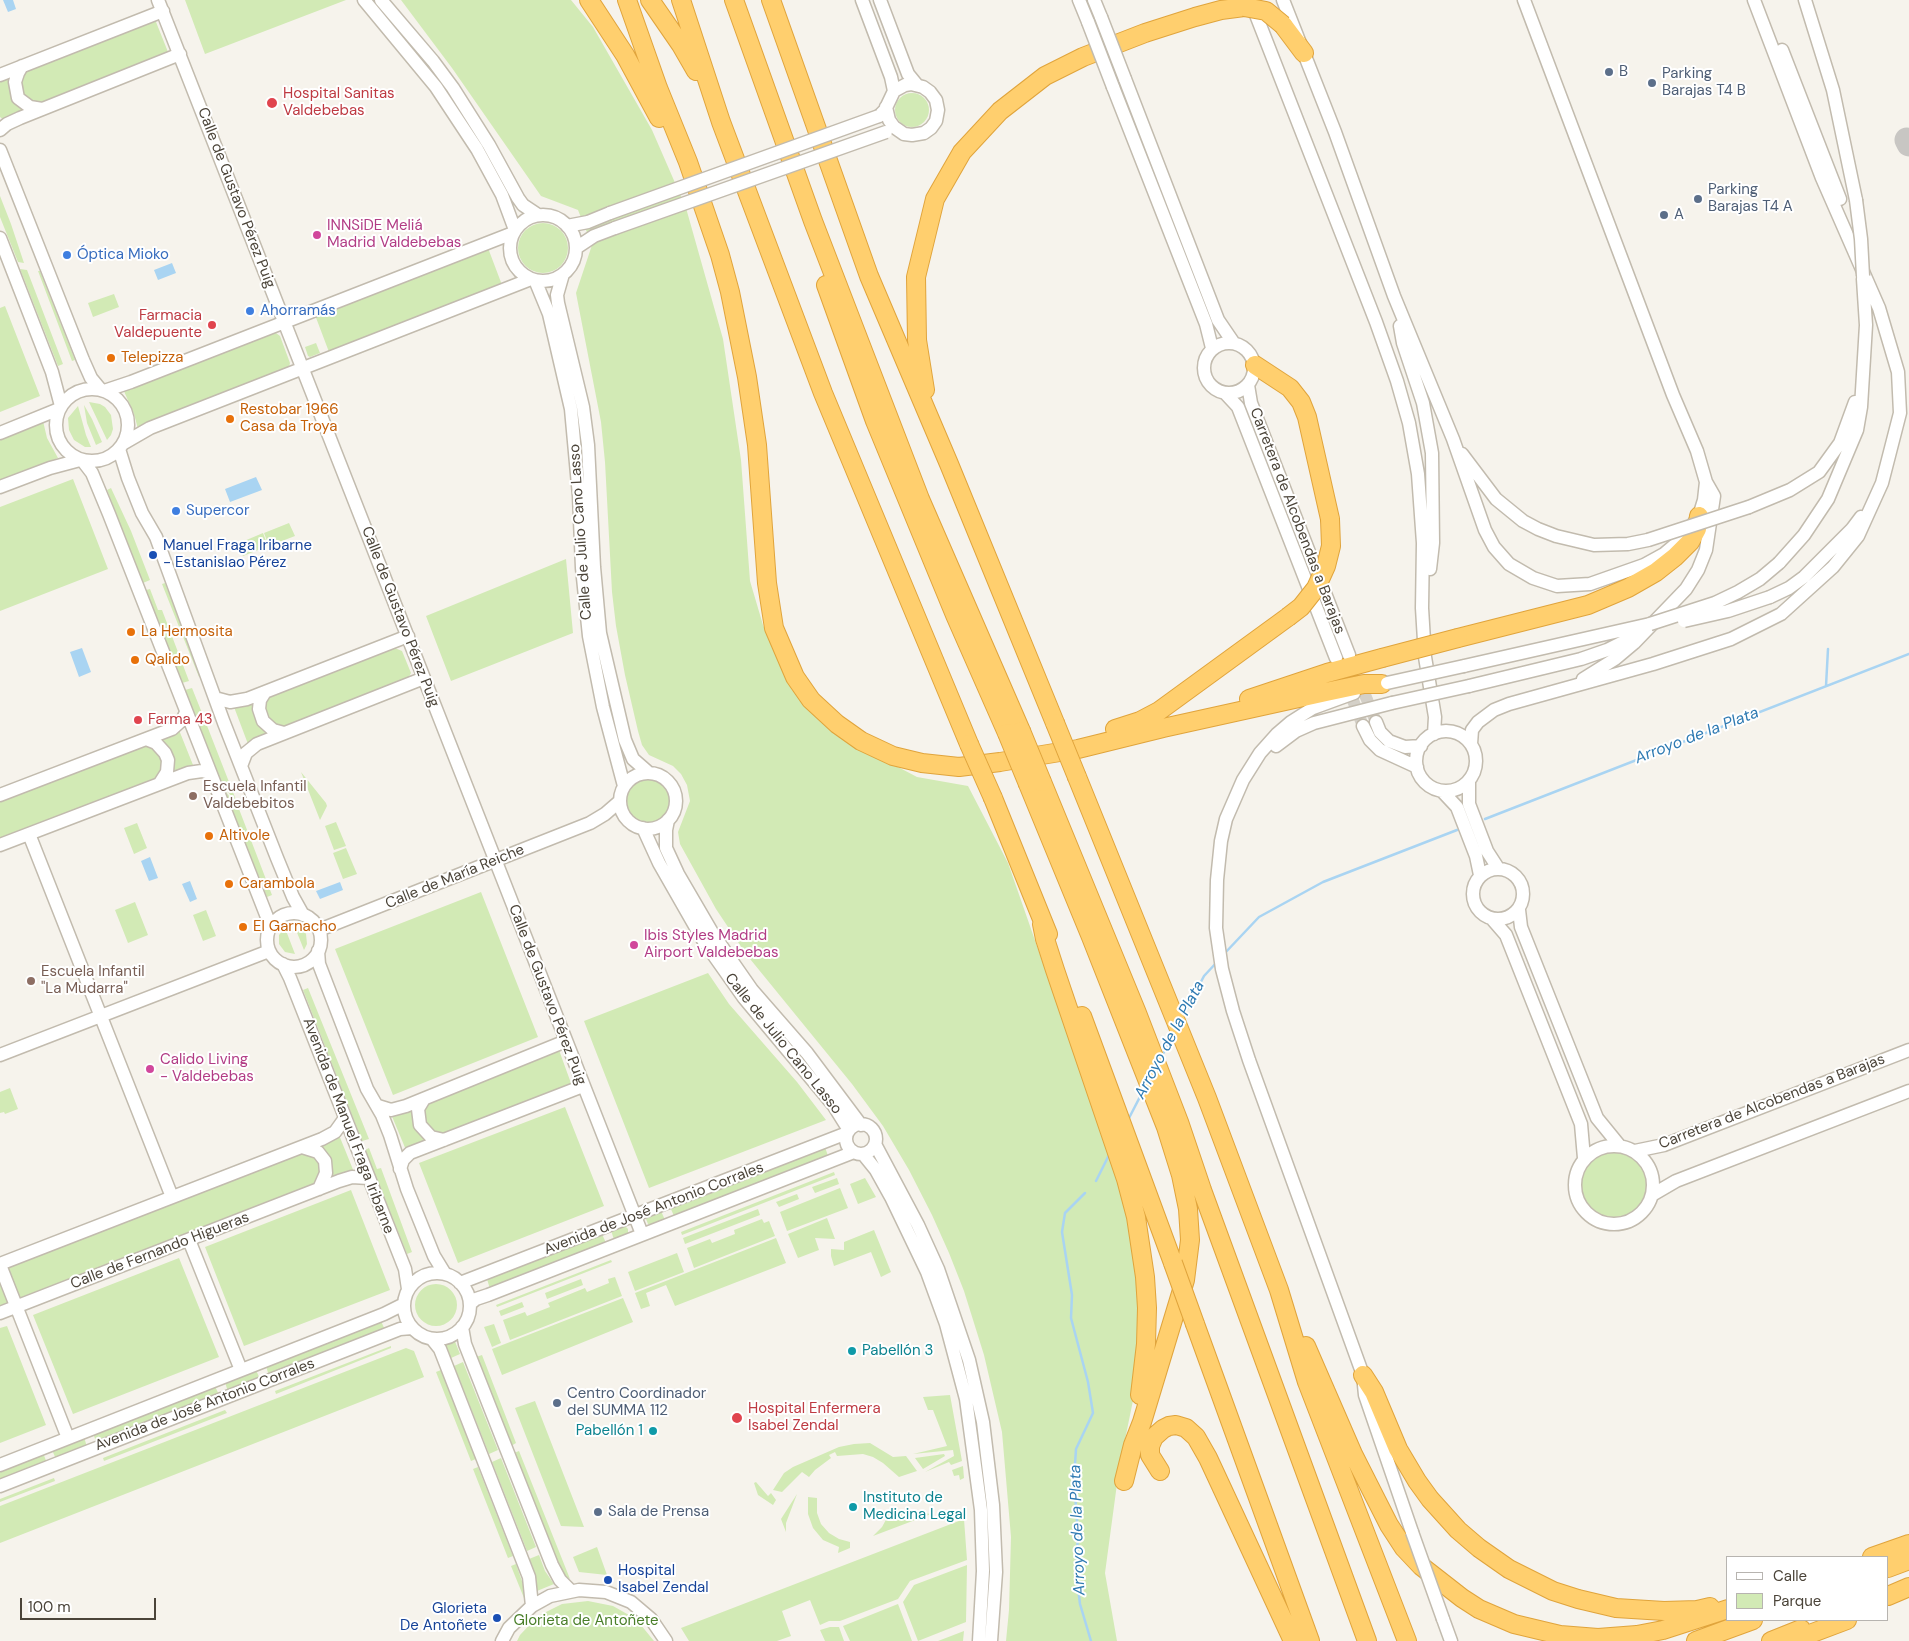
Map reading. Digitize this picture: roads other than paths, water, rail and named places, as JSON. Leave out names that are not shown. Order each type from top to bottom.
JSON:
[{"type":"highway","points":[[589,0],[615,39],[643,87],[681,164],[715,257],[738,331]]},
{"type":"highway","points":[[627,0],[658,88],[688,162],[717,246],[730,292],[747,378],[757,445],[767,583],[774,628],[795,676],[811,700],[837,724],[861,741],[892,756],[922,763],[959,767],[1078,749],[1163,728],[1364,684],[1384,684]]},
{"type":"highway","points":[[650,0],[681,45],[704,86],[721,122]]},
{"type":"highway","points":[[681,0],[721,122],[823,393],[993,798],[1042,924],[1045,939],[1105,1096],[1137,1162],[1310,1641]]},
{"type":"highway","points":[[734,0],[813,221],[920,499],[1035,783],[1137,1013],[1172,1125],[1190,1223],[1189,1258],[1180,1299],[1142,1422],[1133,1445],[1124,1481]]},
{"type":"highway","points":[[771,0],[869,276],[949,464],[1206,1098],[1279,1290],[1307,1382],[1407,1641]]},
{"type":"highway","points":[[949,464],[925,391],[917,340],[916,277],[936,200],[962,152],[1000,111],[1045,76],[1082,57],[1195,16],[1247,4],[1266,11],[1283,24],[1304,52]]},
{"type":"highway","points":[[1047,754],[1075,741],[1140,721],[1159,711],[1288,617],[1300,607],[1316,588],[1326,566],[1331,546],[1330,519],[1307,417],[1301,402],[1290,388],[1255,365]]},
{"type":"highway","points":[[1163,728],[1327,673],[1588,606],[1628,588],[1656,572],[1690,542],[1697,528],[1699,516]]},
{"type":"highway","points":[[1035,783],[1131,1037],[1202,1190],[1367,1641]]},
{"type":"highway","points":[[1105,1096],[1142,1251],[1146,1308],[1146,1344],[1133,1445]]},
{"type":"highway","points":[[1279,1290],[1308,1350],[1352,1454],[1389,1525],[1404,1548],[1420,1566],[1451,1590],[1479,1609],[1514,1624],[1577,1637],[1598,1638],[1637,1635],[1671,1628],[1726,1610]]},
{"type":"highway","points":[[1362,1375],[1374,1392],[1398,1449],[1416,1481],[1458,1530],[1479,1548],[1509,1568],[1554,1591],[1616,1608],[1644,1611],[1673,1611],[1697,1610],[1726,1604]]},
{"type":"highway","points":[[1160,1471],[1150,1455],[1150,1446],[1154,1437],[1163,1428],[1169,1426],[1176,1425],[1186,1428],[1196,1437],[1208,1458],[1293,1641]]},
{"type":"highway","points":[[1875,1556],[1909,1544]]},
{"type":"highway","points":[[1889,1568],[1909,1560]]},
{"type":"highway","points":[[1889,1596],[1909,1587]]},
{"type":"highway","points":[[1889,1605],[1909,1598]]},
{"type":"highway","points":[[1696,1641],[1750,1621]]},
{"type":"highway","points":[[1771,1641],[1822,1621]]},
{"type":"highway","points":[[1791,1641],[1844,1621]]},
{"type":"street","points":[[0,433],[60,407],[69,397],[78,392],[90,389],[103,390],[132,382],[514,231],[529,218],[538,215],[557,218],[567,226],[574,236],[576,248],[570,266],[563,274],[545,281],[533,279],[522,273],[512,260],[510,243],[514,231],[502,195],[477,149],[436,87],[364,0]]},
{"type":"street","points":[[382,0],[453,88],[523,205],[538,215]]},
{"type":"street","points":[[862,0],[891,76],[894,91]]},
{"type":"street","points":[[576,248],[594,236],[615,228],[891,131],[918,135],[928,130],[936,121],[938,110],[936,100],[930,92],[917,85],[908,74],[880,0]]},
{"type":"street","points":[[1079,0],[1206,324],[1212,348]]},
{"type":"street","points":[[1094,0],[1218,320],[1233,342],[1248,350],[1255,365],[1254,376],[1248,385],[1238,392],[1226,393],[1212,387],[1204,375],[1204,361],[1212,348],[1222,343],[1233,342]]},
{"type":"street","points":[[1283,0],[1335,132],[1394,296],[1453,439],[1485,530],[1494,547],[1509,564],[1533,578],[1557,586],[1590,584],[1644,565],[1664,554],[1683,538],[1699,516],[1704,500],[1706,482]]},
{"type":"street","points":[[1524,0],[1697,451],[1706,482],[1714,496],[1706,550],[1686,589],[1615,659],[1570,687]]},
{"type":"street","points":[[1471,744],[1474,725],[1485,715],[1509,704],[1653,664],[1730,639],[1781,614],[1833,567],[1858,536],[1882,483],[1900,413],[1898,372],[1879,308],[1822,178],[1754,0]]},
{"type":"street","points":[[1762,0],[1834,184],[1863,276]]},
{"type":"street","points":[[1451,1641],[1365,1395],[1362,1375],[1233,1011],[1222,969],[1216,928],[1216,880],[1221,841],[1226,819],[1243,780],[1260,753],[1277,734],[1313,708],[1384,684],[1650,625],[1738,592],[1760,579],[1779,563],[1804,536],[1828,499],[1843,468],[1857,430],[1866,326],[1861,239],[1856,200],[1841,123],[1824,57],[1805,0]]},
{"type":"street","points":[[1247,4],[1376,322],[1409,422],[1418,474],[1423,542],[1422,608],[1425,657],[1435,717],[1434,734]]},
{"type":"street","points":[[0,75],[160,6]]},
{"type":"street","name":"Calle de Gustavo Pérez Puig","points":[[160,6],[642,1234]]},
{"type":"street","points":[[0,130],[10,122],[180,54]]},
{"type":"street","points":[[22,66],[15,82],[18,98],[30,107],[42,109]]},
{"type":"street","points":[[567,226],[588,222],[882,112],[894,91],[905,85],[917,85]]},
{"type":"street","points":[[882,112],[888,120],[891,131]]},
{"type":"street","points":[[0,150],[90,378],[117,399],[126,413],[128,426],[122,446],[131,487],[142,513],[156,537],[241,766],[290,892],[303,915]]},
{"type":"street","points":[[0,238],[52,372],[60,407],[56,421],[58,438],[68,452],[81,460],[92,473],[99,489],[267,917],[269,950],[283,964],[291,966],[304,964],[314,957],[318,951],[319,930],[310,918],[291,914],[279,918],[269,929]]},
{"type":"street","name":"Calle de Julio Cano Lasso","points":[[563,274],[557,294],[583,407],[588,445],[594,567],[600,634],[625,740],[633,759],[649,773]]},
{"type":"street","points":[[0,487],[50,468],[81,460],[100,460],[110,457],[122,446],[150,428],[533,279]]},
{"type":"street","name":"Calle de Julio Cano Lasso","points":[[533,279],[543,297],[551,323],[571,409],[579,496],[582,568],[589,636],[603,707],[624,786]]},
{"type":"street","points":[[1394,296],[1403,342],[1422,403],[1432,453],[1433,543],[1424,628]]},
{"type":"street","points":[[1453,439],[1496,500],[1523,521],[1556,536],[1594,545],[1628,544],[1648,540],[1749,507],[1790,490],[1819,472],[1840,443],[1852,414],[1863,373]]},
{"type":"street","name":"Carretera de Alcobendas a Barajas","points":[[1248,385],[1251,403],[1349,655]]},
{"type":"street","name":"Carretera de Alcobendas a Barajas","points":[[1226,393],[1238,407],[1336,658]]},
{"type":"street","points":[[1243,780],[1280,741],[1296,731],[1325,719],[1581,659],[1607,650],[1650,625],[1671,624],[1728,611],[1770,597],[1804,577],[1823,559],[1852,529],[1882,483]]},
{"type":"street","points":[[216,698],[237,702],[408,636]]},
{"type":"street","points":[[241,766],[246,753],[252,747],[424,678]]},
{"type":"street","points":[[265,692],[260,700],[259,708],[263,721],[273,730],[284,733]]},
{"type":"street","points":[[0,795],[172,729],[183,719],[186,712]]},
{"type":"street","points":[[1376,722],[1380,732],[1389,741],[1405,747],[1421,746]]},
{"type":"street","points":[[1363,726],[1370,740],[1380,750],[1417,767]]},
{"type":"street","points":[[1455,733],[1464,737],[1471,744],[1476,756],[1476,770],[1469,782],[1457,790],[1442,791],[1430,787],[1422,778],[1417,767],[1417,756],[1421,746],[1434,734],[1455,733]]},
{"type":"street","points":[[146,739],[156,743],[165,753],[168,760],[167,772],[160,783]]},
{"type":"street","points":[[0,845],[194,771],[210,773]]},
{"type":"street","points":[[649,773],[658,774],[666,779],[676,795],[674,813],[661,826],[652,829],[634,825],[626,819],[620,801],[624,786],[631,779],[640,774],[649,773]]},
{"type":"street","points":[[1469,782],[1469,804],[1487,851],[1498,868]]},
{"type":"street","points":[[1442,791],[1457,807],[1476,856],[1480,875]]},
{"type":"street","name":"Calle de María Reiche","points":[[319,930],[590,823],[605,814],[620,801]]},
{"type":"street","name":"Calle de María Reiche","points":[[590,823],[626,819]]},
{"type":"street","name":"Calle de Julio Cano Lasso","points":[[668,820],[665,839],[666,848],[678,874],[713,934],[752,990],[807,1053],[852,1129]]},
{"type":"street","name":"Calle de Julio Cano Lasso","points":[[643,828],[659,863],[713,956],[744,998],[852,1129]]},
{"type":"street","points":[[29,834],[172,1197]]},
{"type":"street","points":[[1584,1158],[1581,1124],[1506,935],[1493,920],[1482,915],[1475,906],[1472,895],[1474,884],[1480,875],[1489,870],[1498,868],[1508,870],[1517,876],[1523,886],[1524,897],[1519,910],[1521,926],[1597,1118],[1620,1146]]},
{"type":"street","points":[[1493,920],[1507,918],[1519,910]]},
{"type":"street","points":[[0,1055],[269,950]]},
{"type":"street","name":"Avenida de Manuel Fraga Iribarne","points":[[318,951],[319,964],[367,1089],[378,1106],[434,1256],[445,1274]]},
{"type":"street","name":"Avenida de Manuel Fraga Iribarne","points":[[283,964],[404,1269],[408,1289]]},
{"type":"street","points":[[378,1106],[383,1109],[395,1109],[566,1041]]},
{"type":"street","name":"Carretera de Alcobendas a Barajas","points":[[1635,1151],[1664,1145],[1909,1050]]},
{"type":"street","points":[[400,1169],[403,1160],[410,1153],[583,1086]]},
{"type":"street","points":[[1652,1195],[1676,1181],[1909,1091]]},
{"type":"street","points":[[424,1098],[418,1109],[420,1125],[431,1137],[444,1140]]},
{"type":"street","points":[[68,1438],[0,1265],[302,1147],[335,1132],[345,1118]]},
{"type":"street","points":[[979,1641],[984,1571],[981,1510],[970,1424],[962,1382],[946,1324],[927,1272],[891,1197],[873,1166],[847,1146],[846,1142],[852,1129],[866,1126],[873,1131],[875,1144],[918,1225],[938,1269],[969,1360],[982,1422],[993,1504],[996,1572],[991,1641]]},
{"type":"street","name":"Avenida de José Antonio Corrales","points":[[460,1283],[635,1216],[852,1129]]},
{"type":"street","points":[[858,1153],[870,1151],[875,1144]]},
{"type":"street","points":[[1606,1146],[1620,1146],[1635,1151],[1651,1170],[1653,1178],[1652,1195],[1647,1206],[1639,1215],[1629,1221],[1618,1224],[1606,1224],[1595,1220],[1585,1213],[1578,1203],[1574,1192],[1576,1173],[1584,1158],[1606,1146]]},
{"type":"street","points":[[302,1147],[318,1152],[325,1161],[326,1174],[319,1189]]},
{"type":"street","name":"Avenida de José Antonio Corrales","points":[[470,1304],[642,1234],[858,1153]]},
{"type":"street","name":"Calle de Fernando Higueras","points":[[0,1313],[319,1189],[352,1177],[368,1178]]},
{"type":"street","points":[[188,1240],[241,1370]]},
{"type":"street","points":[[433,1273],[445,1274],[453,1277],[460,1283],[467,1292],[470,1304],[468,1316],[462,1326],[449,1336],[432,1339],[421,1335],[412,1328],[404,1313],[404,1304],[408,1289],[416,1280],[433,1273]]},
{"type":"street","name":"Avenida de José Antonio Corrales","points":[[0,1465],[391,1311],[404,1304]]},
{"type":"street","points":[[462,1326],[465,1344],[552,1565],[560,1580],[570,1590]]},
{"type":"street","name":"Avenida de José Antonio Corrales","points":[[0,1486],[400,1329],[412,1328]]},
{"type":"street","points":[[432,1339],[440,1349],[529,1577],[532,1606]]},
{"type":"street","points":[[502,1641],[509,1628],[532,1606],[550,1596],[570,1590],[592,1590],[606,1592],[630,1602],[652,1619],[666,1641]]},
{"type":"water","points":[[3,0],[13,0],[16,9],[8,12]]},
{"type":"water","points":[[172,263],[176,273],[158,280],[154,270]]},
{"type":"water","points":[[256,477],[262,490],[230,502],[225,489]]},
{"type":"water","points":[[82,648],[91,672],[79,677],[70,652]]},
{"type":"water","points":[[150,857],[158,878],[149,881],[141,861]]},
{"type":"water","points":[[190,881],[197,899],[190,902],[182,884]]},
{"type":"water","points":[[340,882],[343,890],[320,899],[316,891]]},
{"type":"waterway","points":[[1826,686],[1828,649]]},
{"type":"waterway","name":"Arroyo de la Plata","points":[[1485,819],[1909,654]]},
{"type":"waterway","name":"Arroyo de la Plata","points":[[1224,954],[1259,917],[1323,882],[1457,830]]},
{"type":"waterway","name":"Arroyo de la Plata","points":[[1182,1018],[1204,976],[1217,962]]},
{"type":"waterway","name":"Arroyo de la Plata","points":[[1161,1058],[1173,1034]]},
{"type":"waterway","name":"Arroyo de la Plata","points":[[1128,1120],[1144,1089]]},
{"type":"waterway","name":"Arroyo de la Plata","points":[[1096,1181],[1110,1153]]},
{"type":"waterway","name":"Arroyo de la Plata","points":[[1085,1193],[1065,1213],[1062,1232],[1072,1295],[1071,1318],[1088,1382],[1093,1413],[1076,1449],[1074,1480],[1078,1534],[1076,1571],[1080,1604],[1091,1641]]},
{"type":"tunnel","points":[[1351,660],[1376,722]]},
{"type":"tunnel","points":[[1338,662],[1363,726]]},
{"type":"place","name":"B","points":[[1609,72]]},
{"type":"place","name":"Parking Barajas T4 B","points":[[1652,83]]},
{"type":"place","name":"Hospital Sanitas Valdebebas","points":[[272,103]]},
{"type":"place","name":"Parking Barajas T4 A","points":[[1698,199]]},
{"type":"place","name":"A","points":[[1664,215]]},
{"type":"place","name":"INNSiDE Meliá Madrid Valdebebas","points":[[317,235]]},
{"type":"place","name":"Óptica Mioko","points":[[67,255]]},
{"type":"place","name":"Ahorramás","points":[[250,311]]},
{"type":"place","name":"Farmacia Valdepuente","points":[[212,325]]},
{"type":"place","name":"Telepizza","points":[[111,358]]},
{"type":"place","name":"Restobar 1966 Casa da Troya","points":[[230,419]]},
{"type":"place","name":"Supercor","points":[[176,511]]},
{"type":"place","name":"Manuel Fraga Iribarne - Estanislao Pérez","points":[[153,555]]},
{"type":"place","name":"La Hermosita","points":[[131,632]]},
{"type":"place","name":"Qalido","points":[[135,660]]},
{"type":"place","name":"Farma 43","points":[[138,720]]},
{"type":"place","name":"Escuela Infantil Valdebebitos","points":[[193,796]]},
{"type":"place","name":"Altivole","points":[[209,836]]},
{"type":"place","name":"Carambola","points":[[229,884]]},
{"type":"place","name":"El Garnacho","points":[[243,927]]},
{"type":"place","name":"Ibis Styles Madrid Airport Valdebebas","points":[[634,945]]},
{"type":"place","name":"Escuela Infantil \"La Mudarra\"","points":[[31,981]]},
{"type":"place","name":"Calido Living - Valdebebas","points":[[150,1069]]},
{"type":"place","name":"Pabellón 3","points":[[852,1351]]},
{"type":"place","name":"Centro Coordinador del SUMMA 112","points":[[557,1403]]},
{"type":"place","name":"Hospital Enfermera Isabel Zendal","points":[[737,1418]]},
{"type":"place","name":"Pabellón 1","points":[[653,1431]]},
{"type":"place","name":"Instituto de Medicina Legal","points":[[853,1507]]},
{"type":"place","name":"Sala de Prensa","points":[[598,1512]]},
{"type":"place","name":"Hospital Isabel Zendal","points":[[608,1580]]},
{"type":"place","name":"Glorieta De Antoñete","points":[[497,1618]]},
{"type":"park label","name":"Glorieta de Antoñete","points":[[586,1621]]}]
